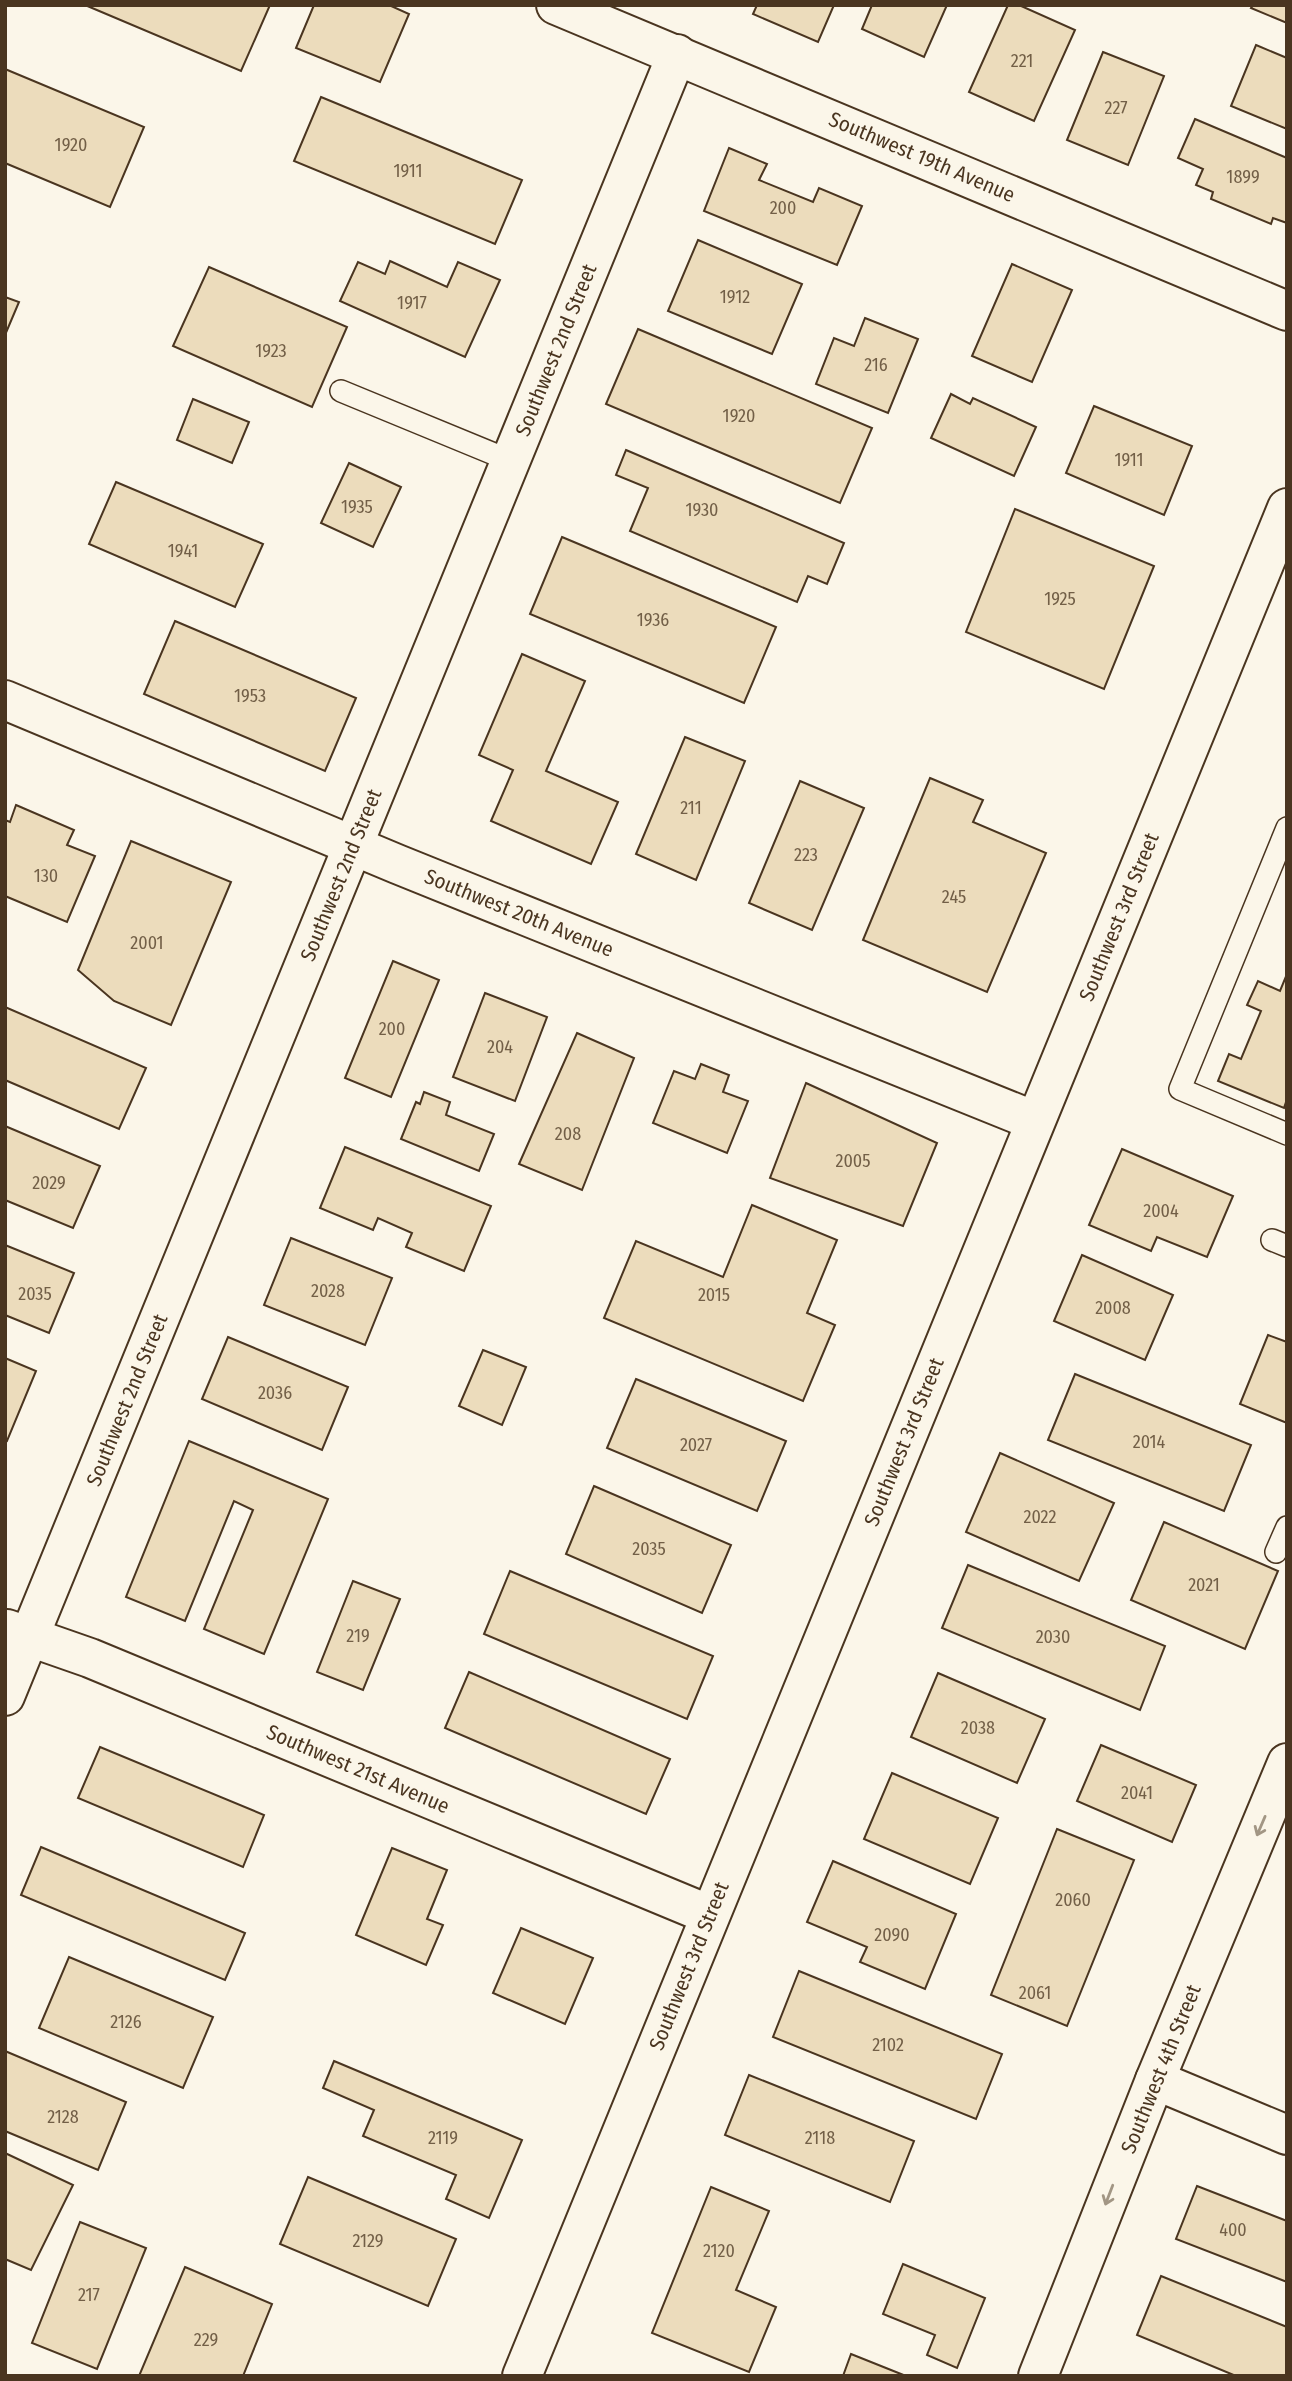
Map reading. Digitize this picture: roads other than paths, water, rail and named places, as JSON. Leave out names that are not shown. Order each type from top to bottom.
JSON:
[{"type":"street","name":"Southwest 19th Avenue","points":[[556,5],[1287,311]]},
{"type":"street","name":"Southwest 2nd Street","points":[[5,1696],[17,1632],[353,845],[677,54]]},
{"type":"street","name":"Southwest 3rd Street","points":[[522,2376],[1287,508]]},
{"type":"street","name":"Southwest 20th Avenue","points":[[5,700],[353,845],[1035,1121]]},
{"type":"street","name":"Southwest 21st Avenue","points":[[17,1632],[90,1658],[710,1915]]},
{"type":"street","name":"Southwest 4th Street","points":[[1038,2376],[1155,2080],[1287,1763]]},
{"type":"street","points":[[1155,2080],[1287,2135]]},
{"type":"lane","points":[[341,391],[511,461]]},
{"type":"lane","points":[[1287,828],[1180,1089],[1287,1134]]},
{"type":"lane","points":[[1276,1552],[1287,1527]]}]
